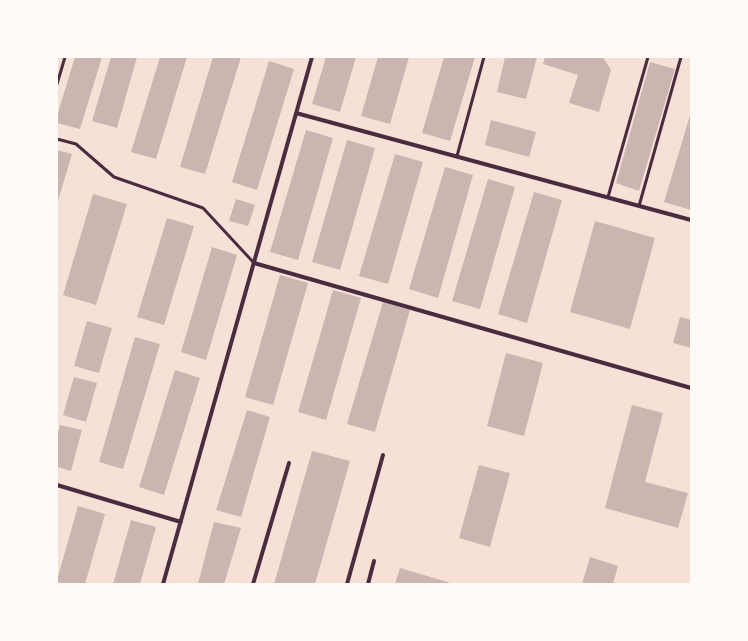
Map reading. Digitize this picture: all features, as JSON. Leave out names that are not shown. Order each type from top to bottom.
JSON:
[{"type":"street","points":[[163,584],[312,57]]},
{"type":"street","points":[[296,113],[691,220]]},
{"type":"street","points":[[254,263],[691,388]]},
{"type":"street","points":[[346,584],[383,455]]},
{"type":"street","points":[[253,584],[289,463]]},
{"type":"street","points":[[57,486],[181,522]]},
{"type":"street","points":[[368,584],[374,560]]},
{"type":"lane","points":[[57,84],[65,57]]},
{"type":"lane","points":[[457,156],[484,57]]},
{"type":"lane","points":[[608,197],[648,57]]},
{"type":"lane","points":[[639,206],[681,57]]},
{"type":"lane","points":[[57,139],[76,144],[114,177],[203,208],[254,263]]},
{"type":"building","points":[[75,57],[102,57],[80,129],[57,123],[57,116]]},
{"type":"building","points":[[111,57],[137,57],[117,128],[92,121]]},
{"type":"building","points":[[160,57],[187,57],[156,159],[131,152]]},
{"type":"building","points":[[213,57],[241,57],[205,174],[180,167]]},
{"type":"building","points":[[326,57],[356,57],[340,112],[312,104]]},
{"type":"building","points":[[378,57],[409,57],[390,124],[361,116]]},
{"type":"building","points":[[444,57],[475,57],[450,141],[422,133]]},
{"type":"building","points":[[505,57],[537,57],[526,99],[497,92]]},
{"type":"building","points":[[545,57],[603,57],[611,70],[599,112],[569,103],[578,75],[543,64]]},
{"type":"building","points":[[269,61],[294,69],[257,190],[232,182]]},
{"type":"building","points":[[650,62],[675,69],[639,191],[616,183]]},
{"type":"building","points":[[691,112],[691,210],[664,202]]},
{"type":"building","points":[[491,120],[536,132],[529,157],[485,145]]},
{"type":"building","points":[[306,130],[333,138],[298,260],[270,252]]},
{"type":"building","points":[[347,140],[375,148],[340,270],[312,262]]},
{"type":"building","points":[[57,150],[72,154],[57,204]]},
{"type":"building","points":[[395,154],[423,162],[388,284],[359,276]]},
{"type":"building","points":[[445,167],[473,175],[438,298],[409,289]]},
{"type":"building","points":[[488,179],[515,187],[480,309],[452,301]]},
{"type":"building","points":[[534,192],[562,200],[527,323],[498,314]]},
{"type":"building","points":[[93,194],[127,204],[96,305],[63,295]]},
{"type":"building","points":[[236,199],[255,205],[248,226],[229,221]]},
{"type":"building","points":[[167,218],[194,226],[164,325],[137,317]]},
{"type":"building","points":[[595,221],[655,238],[630,329],[570,312]]},
{"type":"building","points":[[212,247],[237,255],[206,360],[181,352]]},
{"type":"building","points":[[280,275],[308,283],[273,405],[245,397]]},
{"type":"building","points":[[333,290],[361,298],[326,420],[298,412]]},
{"type":"building","points":[[383,302],[410,310],[375,432],[347,424]]},
{"type":"building","points":[[680,317],[691,320],[691,348],[673,343]]},
{"type":"building","points":[[87,321],[112,328],[99,373],[74,366]]},
{"type":"building","points":[[135,337],[160,344],[123,469],[99,462]]},
{"type":"building","points":[[506,353],[543,363],[524,436],[487,426]]},
{"type":"building","points":[[175,370],[200,378],[164,495],[139,487]]},
{"type":"building","points":[[74,377],[97,383],[86,422],[63,415]]},
{"type":"building","points":[[632,405],[663,413],[645,482],[688,493],[678,528],[605,508]]},
{"type":"building","points":[[247,410],[270,417],[241,517],[216,510]]},
{"type":"building","points":[[60,425],[82,430],[71,471],[57,467],[57,435]]},
{"type":"building","points":[[312,451],[350,461],[315,584],[274,584]]},
{"type":"building","points":[[479,465],[510,473],[490,547],[459,538]]},
{"type":"building","points":[[78,506],[105,514],[85,584],[65,584],[57,582],[57,580]]},
{"type":"building","points":[[131,520],[156,527],[140,584],[113,584]]},
{"type":"building","points":[[214,522],[241,528],[224,584],[198,584]]},
{"type":"building","points":[[590,557],[618,566],[613,584],[582,584]]},
{"type":"building","points":[[400,568],[454,584],[395,584]]}]
